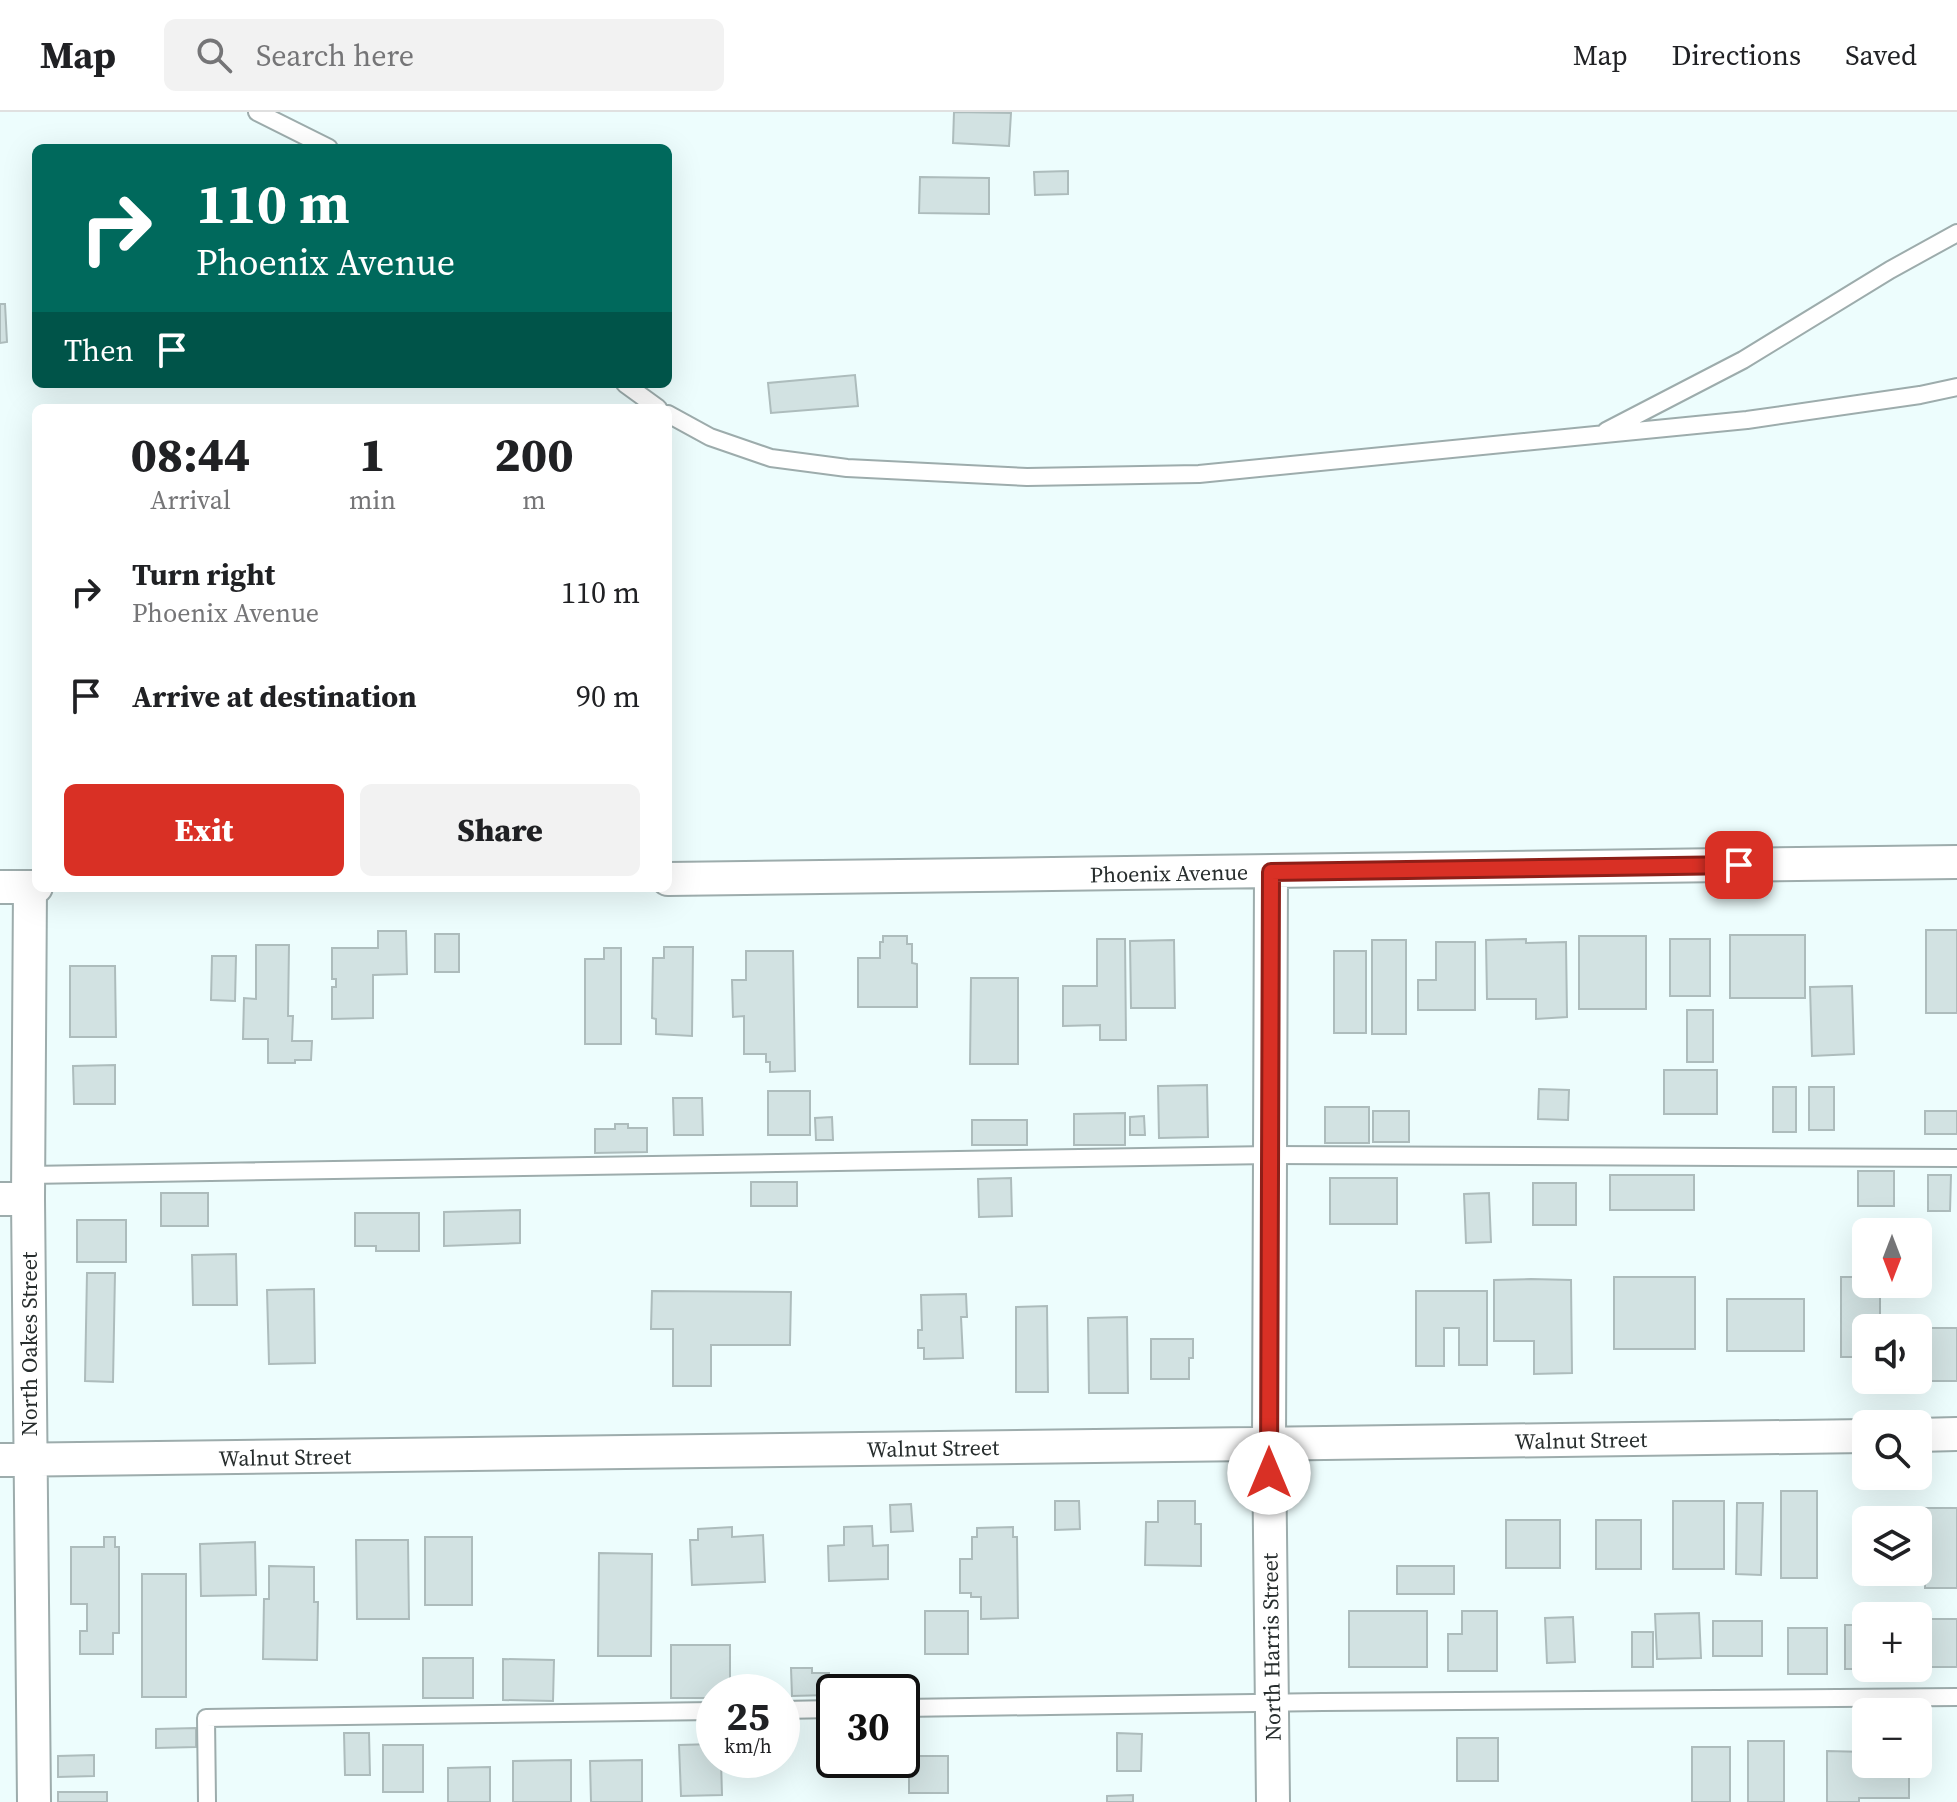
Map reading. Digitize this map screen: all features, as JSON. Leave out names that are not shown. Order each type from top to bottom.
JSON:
[{"type":"street","name":"Phoenix Avenue","points":[[672,879],[1957,862]]},
{"type":"street","name":"North Harris Street","points":[[1271,872],[1269,1444],[1273,1802]]},
{"type":"street","name":"North Oakes Street","points":[[22,887],[15,1460],[34,1802]]},
{"type":"street","points":[[1932,1435],[1957,1434]]},
{"type":"street","name":"Walnut Street","points":[[15,1460],[1852,1436]]},
{"type":"lane","points":[[257,112],[321,144]]},
{"type":"lane","points":[[1597,435],[1743,360],[1957,233]]},
{"type":"lane","points":[[672,416],[710,437],[771,458],[847,468],[1027,477],[1199,474],[1747,420],[1957,387]]},
{"type":"lane","points":[[630,388],[652,404]]},
{"type":"lane","points":[[19,1191],[1270,1155],[1957,1158]]},
{"type":"lane","points":[[920,1708],[1957,1697]]},
{"type":"lane","points":[[207,1802],[206,1718],[696,1711]]},
{"type":"building","points":[[954,112],[1011,113],[1009,146],[953,143]]},
{"type":"building","points":[[1068,171],[1068,194],[1035,195],[1034,172]]},
{"type":"building","points":[[920,177],[989,178],[989,214],[919,213]]},
{"type":"building","points":[[0,304],[5,304],[7,342],[0,343]]},
{"type":"building","points":[[855,375],[858,406],[771,413],[768,383]]},
{"type":"building","points":[[1926,930],[1957,930],[1957,1013],[1926,1013]]},
{"type":"building","points":[[378,931],[406,931],[407,974],[373,975],[373,1018],[332,1019],[332,987],[336,987],[336,979],[332,979],[332,948],[378,948]]},
{"type":"building","points":[[435,934],[459,934],[459,972],[435,972]]},
{"type":"building","points":[[1730,935],[1805,935],[1805,998],[1730,998]]},
{"type":"building","points":[[883,936],[907,936],[907,944],[912,944],[912,963],[917,964],[917,1007],[858,1007],[858,958],[880,958]]},
{"type":"building","points":[[1579,936],[1646,936],[1646,1009],[1579,1009]]},
{"type":"building","points":[[1097,939],[1125,939],[1126,1040],[1100,1040],[1100,1025],[1063,1026],[1063,986],[1097,986]]},
{"type":"building","points":[[1526,939],[1526,943],[1566,942],[1567,1017],[1536,1019],[1536,999],[1487,999],[1486,940]]},
{"type":"building","points":[[1670,939],[1710,939],[1710,996],[1670,996]]},
{"type":"building","points":[[1174,940],[1175,1008],[1131,1008],[1130,941]]},
{"type":"building","points":[[1372,940],[1406,940],[1406,1034],[1372,1034]]},
{"type":"building","points":[[1436,942],[1475,942],[1475,1010],[1418,1010],[1418,980],[1436,980]]},
{"type":"building","points":[[256,945],[289,945],[288,1016],[293,1016],[292,1041],[312,1041],[311,1060],[268,1063],[268,1039],[243,1039],[244,998],[256,999]]},
{"type":"building","points":[[664,947],[693,947],[692,1036],[656,1034],[656,1019],[652,1018],[653,958],[664,958]]},
{"type":"building","points":[[604,948],[621,948],[621,1044],[585,1044],[585,959],[604,959]]},
{"type":"building","points":[[746,951],[793,951],[795,1071],[770,1072],[766,1054],[744,1054],[744,1016],[733,1017],[732,980],[746,980]]},
{"type":"building","points":[[1334,951],[1366,951],[1366,1033],[1334,1033]]},
{"type":"building","points":[[212,956],[236,956],[235,1001],[211,1000]]},
{"type":"building","points":[[70,966],[115,966],[116,1037],[70,1037]]},
{"type":"building","points":[[971,978],[1018,978],[1018,1064],[970,1064]]},
{"type":"building","points":[[1852,986],[1854,1054],[1812,1056],[1810,987]]},
{"type":"building","points":[[1687,1010],[1713,1010],[1713,1062],[1687,1062]]},
{"type":"building","points":[[115,1065],[115,1104],[74,1104],[73,1066]]},
{"type":"building","points":[[1664,1070],[1717,1070],[1717,1114],[1664,1114]]},
{"type":"building","points":[[1207,1085],[1208,1137],[1159,1138],[1158,1086]]},
{"type":"building","points":[[1773,1087],[1796,1087],[1796,1132],[1773,1132]]},
{"type":"building","points":[[1809,1087],[1834,1087],[1834,1130],[1809,1130]]},
{"type":"building","points":[[1539,1089],[1569,1090],[1568,1120],[1538,1119]]},
{"type":"building","points":[[768,1091],[810,1091],[810,1135],[768,1135]]},
{"type":"building","points":[[673,1098],[702,1098],[703,1135],[674,1135]]},
{"type":"building","points":[[1325,1107],[1369,1107],[1369,1143],[1325,1143]]},
{"type":"building","points":[[1373,1111],[1409,1111],[1409,1142],[1373,1142]]},
{"type":"building","points":[[1925,1111],[1957,1111],[1957,1134],[1925,1134]]},
{"type":"building","points":[[1125,1113],[1125,1145],[1074,1145],[1074,1114]]},
{"type":"building","points":[[1144,1116],[1145,1135],[1130,1135],[1130,1117]]},
{"type":"building","points":[[832,1117],[833,1140],[816,1140],[815,1118]]},
{"type":"building","points":[[972,1120],[1027,1120],[1027,1145],[972,1145]]},
{"type":"building","points":[[615,1124],[647,1128],[647,1152],[595,1153],[595,1129],[615,1129]]},
{"type":"building","points":[[1858,1171],[1894,1171],[1894,1206],[1858,1206]]},
{"type":"building","points":[[1610,1175],[1694,1175],[1694,1210],[1610,1210]]},
{"type":"building","points":[[1928,1175],[1951,1175],[1950,1211],[1928,1211]]},
{"type":"building","points":[[1011,1178],[1012,1216],[979,1217],[978,1179]]},
{"type":"building","points":[[1330,1178],[1397,1178],[1397,1224],[1330,1224]]},
{"type":"building","points":[[751,1182],[797,1182],[797,1206],[751,1206]]},
{"type":"building","points":[[1533,1183],[1576,1183],[1576,1225],[1533,1225]]},
{"type":"building","points":[[161,1193],[208,1193],[208,1226],[161,1226]]},
{"type":"building","points":[[1489,1193],[1491,1242],[1466,1243],[1464,1194]]},
{"type":"building","points":[[520,1210],[520,1243],[444,1246],[444,1212]]},
{"type":"building","points":[[355,1213],[419,1213],[419,1251],[376,1251],[376,1246],[355,1246]]},
{"type":"building","points":[[77,1220],[126,1220],[126,1262],[77,1262]]},
{"type":"building","points":[[236,1254],[237,1305],[193,1305],[192,1255]]},
{"type":"building","points":[[87,1273],[115,1273],[113,1382],[85,1381]]},
{"type":"building","points":[[1614,1277],[1695,1277],[1695,1349],[1614,1349]]},
{"type":"building","points":[[1841,1277],[1852,1277],[1852,1298],[1880,1298],[1880,1314],[1852,1314],[1852,1357],[1841,1357]]},
{"type":"building","points":[[1494,1280],[1571,1280],[1572,1373],[1534,1374],[1534,1341],[1494,1341]]},
{"type":"building","points":[[314,1289],[315,1363],[269,1364],[267,1290]]},
{"type":"building","points":[[652,1291],[791,1292],[790,1345],[711,1345],[711,1386],[673,1386],[673,1329],[651,1329]]},
{"type":"building","points":[[1416,1291],[1487,1291],[1487,1365],[1459,1365],[1459,1328],[1444,1328],[1444,1366],[1416,1366]]},
{"type":"building","points":[[966,1294],[967,1317],[961,1317],[963,1358],[924,1359],[924,1348],[918,1348],[918,1330],[922,1330],[921,1295]]},
{"type":"building","points":[[1727,1299],[1804,1299],[1804,1351],[1727,1351]]},
{"type":"building","points":[[1047,1306],[1048,1392],[1016,1392],[1016,1307]]},
{"type":"building","points":[[1127,1317],[1128,1393],[1089,1393],[1088,1318]]},
{"type":"building","points":[[1932,1328],[1957,1328],[1957,1381],[1932,1381]]},
{"type":"building","points":[[1151,1339],[1193,1339],[1189,1379],[1151,1379]]},
{"type":"building","points":[[1781,1491],[1817,1491],[1817,1578],[1781,1578]]},
{"type":"building","points":[[1055,1501],[1079,1501],[1080,1529],[1055,1530]]},
{"type":"building","points":[[1158,1501],[1195,1501],[1195,1524],[1201,1524],[1201,1566],[1145,1565],[1146,1522],[1158,1522]]},
{"type":"building","points":[[1673,1501],[1724,1501],[1724,1569],[1673,1569]]},
{"type":"building","points":[[1737,1503],[1763,1503],[1761,1575],[1736,1574]]},
{"type":"building","points":[[911,1504],[913,1531],[891,1532],[890,1505]]},
{"type":"building","points":[[1932,1508],[1957,1508],[1957,1588],[1925,1588],[1932,1586]]},
{"type":"building","points":[[1506,1520],[1560,1520],[1560,1568],[1506,1568]]},
{"type":"building","points":[[1596,1520],[1641,1520],[1641,1569],[1596,1569]]},
{"type":"building","points":[[872,1526],[873,1546],[888,1545],[888,1579],[829,1581],[828,1546],[844,1545],[844,1527]]},
{"type":"building","points":[[732,1527],[732,1537],[763,1535],[765,1582],[692,1585],[690,1540],[698,1540],[698,1529]]},
{"type":"building","points":[[1013,1527],[1013,1537],[1017,1537],[1018,1618],[981,1619],[981,1597],[960,1593],[960,1559],[972,1559],[972,1537],[977,1537],[977,1528]]},
{"type":"building","points":[[104,1537],[115,1537],[115,1547],[119,1547],[119,1633],[113,1633],[113,1654],[80,1654],[80,1631],[87,1631],[87,1604],[71,1604],[71,1547],[104,1547]]},
{"type":"building","points":[[425,1537],[472,1537],[472,1605],[425,1605]]},
{"type":"building","points":[[356,1540],[408,1540],[409,1619],[357,1619]]},
{"type":"building","points":[[255,1542],[256,1595],[201,1596],[200,1544]]},
{"type":"building","points":[[599,1553],[652,1554],[651,1656],[598,1656]]},
{"type":"building","points":[[269,1566],[314,1567],[314,1602],[318,1602],[317,1660],[263,1659],[264,1599],[269,1599]]},
{"type":"building","points":[[1397,1566],[1454,1566],[1454,1594],[1397,1594]]},
{"type":"building","points":[[142,1574],[186,1574],[186,1697],[142,1697]]},
{"type":"building","points":[[925,1611],[968,1611],[968,1654],[925,1654]]},
{"type":"building","points":[[1349,1611],[1427,1611],[1427,1667],[1349,1667]]},
{"type":"building","points":[[1462,1611],[1497,1611],[1497,1671],[1448,1671],[1448,1634],[1462,1634]]},
{"type":"building","points":[[1699,1613],[1701,1658],[1657,1659],[1655,1614]]},
{"type":"building","points":[[1573,1617],[1575,1662],[1547,1663],[1545,1618]]},
{"type":"building","points":[[1932,1619],[1957,1619],[1957,1667],[1932,1667]]},
{"type":"building","points":[[1713,1621],[1762,1621],[1762,1656],[1713,1656]]},
{"type":"building","points":[[1845,1625],[1852,1625],[1852,1669],[1845,1669]]},
{"type":"building","points":[[1788,1628],[1827,1628],[1827,1674],[1788,1674]]},
{"type":"building","points":[[1632,1632],[1653,1632],[1653,1667],[1632,1667]]},
{"type":"building","points":[[671,1645],[730,1645],[730,1674],[696,1674],[696,1698],[671,1698]]},
{"type":"building","points":[[423,1658],[473,1658],[473,1698],[423,1698]]},
{"type":"building","points":[[503,1659],[554,1660],[553,1701],[503,1700]]},
{"type":"building","points":[[791,1668],[812,1668],[812,1673],[829,1673],[816,1674],[816,1695],[800,1696],[800,1674],[791,1674]]},
{"type":"building","points":[[196,1728],[196,1747],[156,1748],[156,1729]]},
{"type":"building","points":[[344,1733],[369,1733],[370,1775],[345,1775]]},
{"type":"building","points":[[1117,1733],[1142,1734],[1141,1771],[1117,1771]]},
{"type":"building","points":[[1457,1738],[1498,1738],[1498,1781],[1457,1781]]},
{"type":"building","points":[[1748,1741],[1784,1741],[1784,1802],[1748,1802]]},
{"type":"building","points":[[383,1745],[423,1745],[423,1792],[383,1792]]},
{"type":"building","points":[[679,1745],[696,1745],[696,1778],[722,1778],[722,1795],[681,1796]]},
{"type":"building","points":[[1692,1747],[1730,1747],[1730,1802],[1692,1802]]},
{"type":"building","points":[[1827,1751],[1852,1752],[1852,1778],[1909,1778],[1909,1798],[1859,1798],[1859,1802],[1827,1802]]},
{"type":"building","points":[[94,1755],[94,1776],[58,1777],[58,1756]]},
{"type":"building","points":[[920,1756],[948,1756],[948,1793],[909,1793],[909,1778],[920,1778]]},
{"type":"building","points":[[571,1760],[571,1802],[513,1802],[513,1761]]},
{"type":"building","points":[[642,1760],[642,1802],[591,1802],[590,1761]]},
{"type":"building","points":[[490,1767],[490,1802],[448,1802],[448,1768]]},
{"type":"building","points":[[58,1792],[107,1792],[107,1802],[58,1802]]},
{"type":"building","points":[[1133,1795],[1133,1802],[1107,1802],[1107,1796]]},
{"type":"route","points":[[1269,1473],[1271,872],[1739,865]]}]
